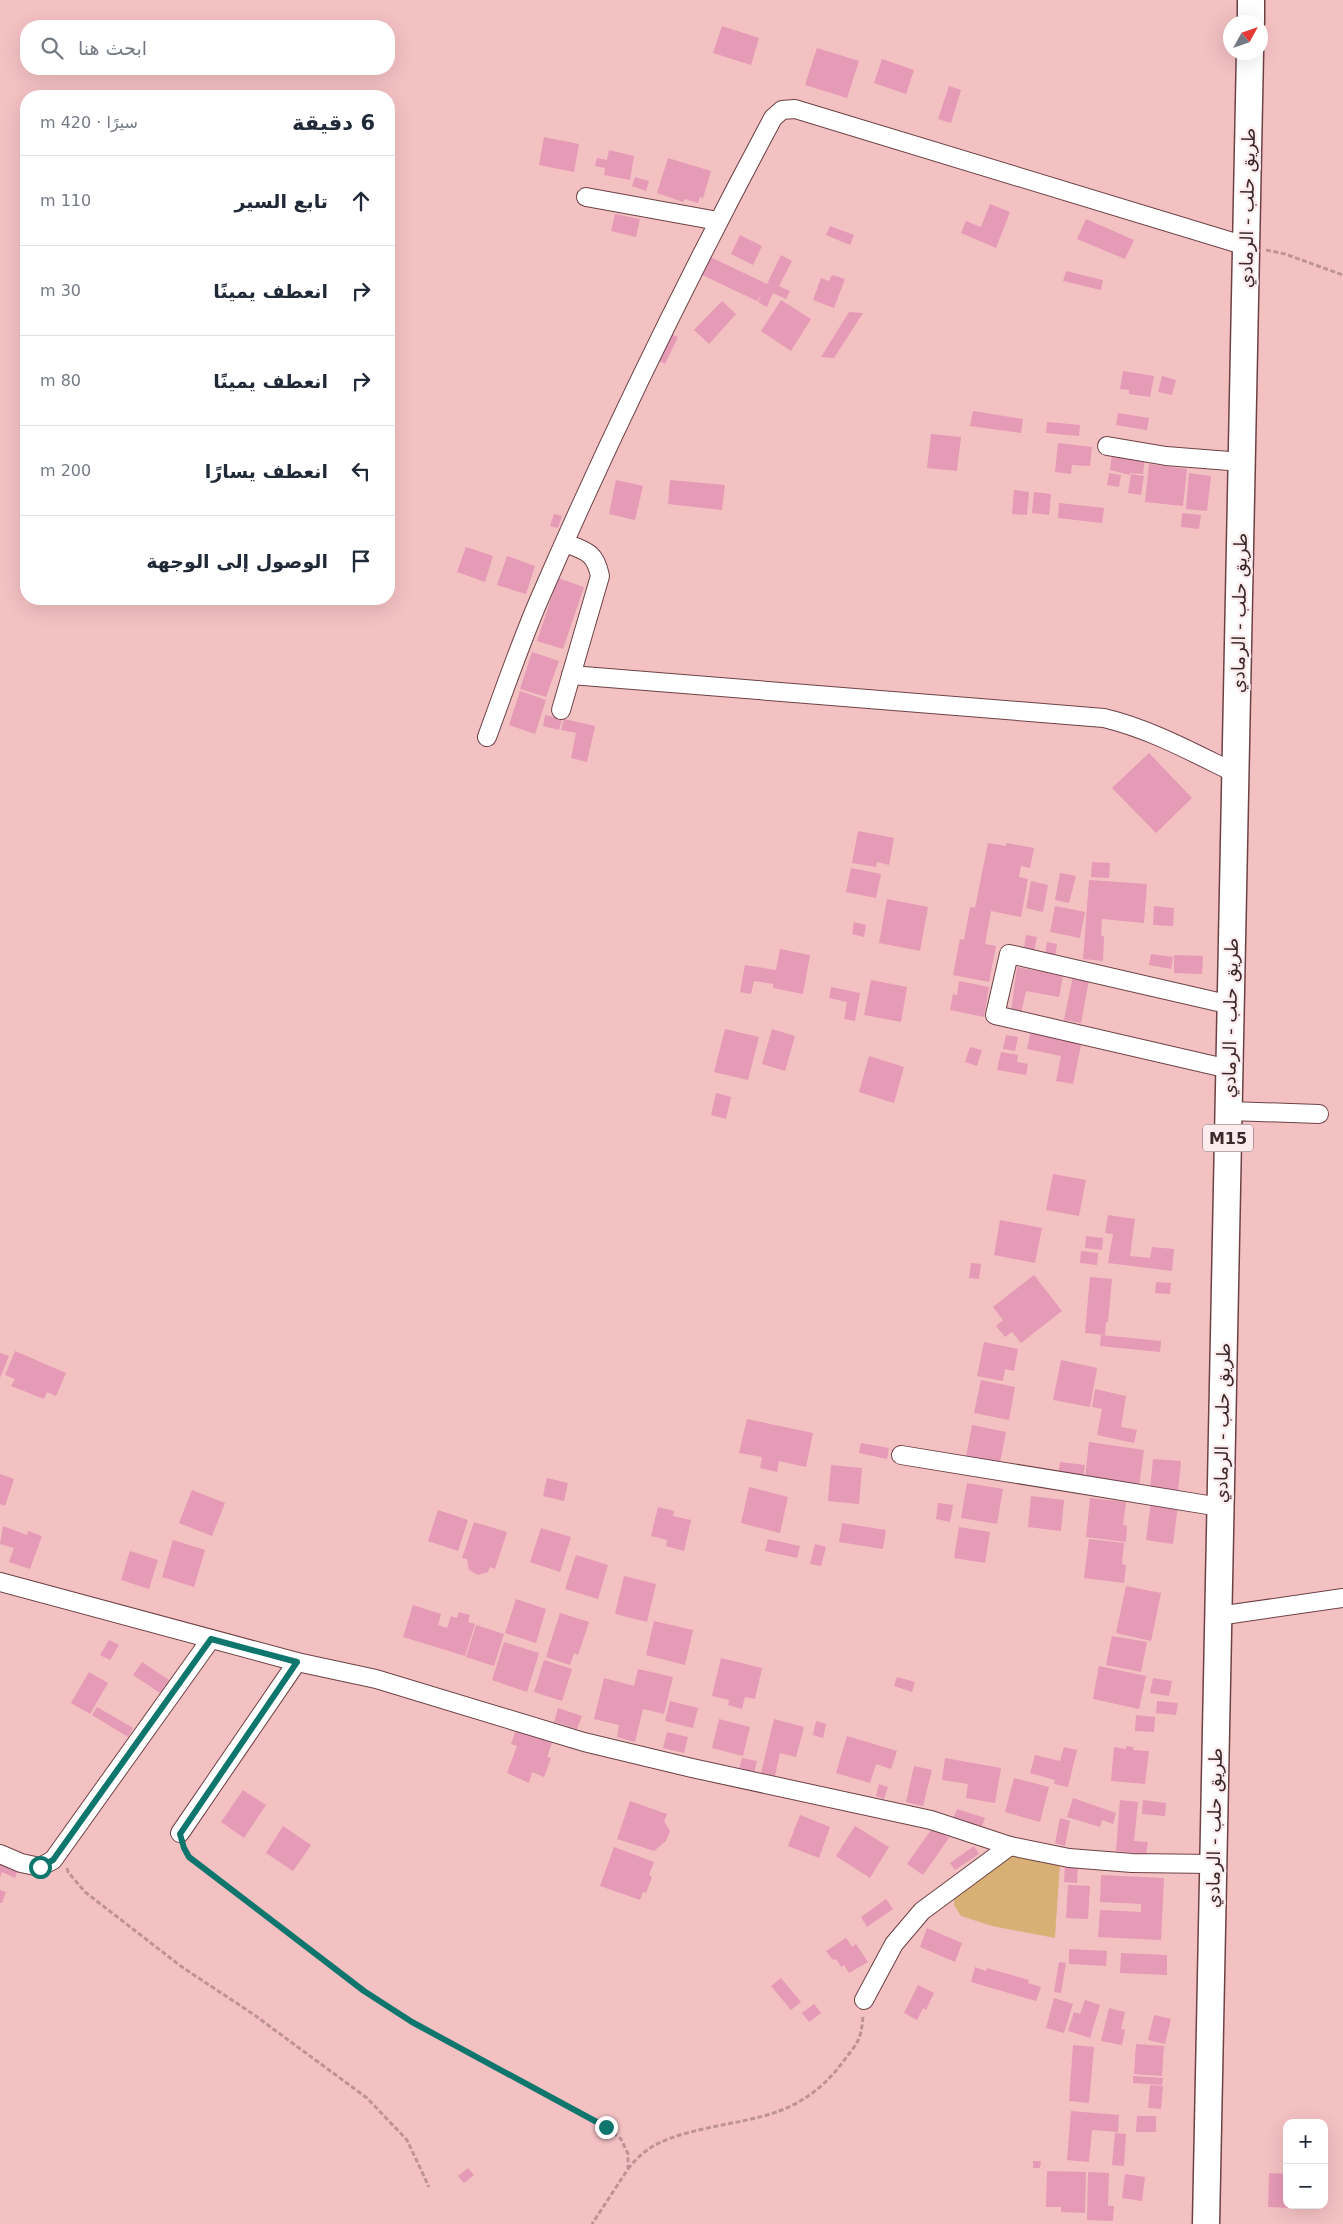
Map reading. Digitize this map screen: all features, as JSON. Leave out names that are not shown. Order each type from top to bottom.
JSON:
[{"type":"highway","points":[[1251,0],[1251,15]]},
{"type":"highway","name":"طريق حلب - الرمادي","points":[[1206,2224],[1250,60]]},
{"type":"street","points":[[487,737],[539,600],[642,375],[718,221],[773,118],[782,110],[795,109],[1246,246]]},
{"type":"street","points":[[586,197],[718,221]]},
{"type":"street","points":[[1107,446],[1166,456],[1242,462]]},
{"type":"street","points":[[561,710],[600,576],[597,563],[590,553],[565,543]]},
{"type":"street","points":[[571,675],[1104,718],[1152,733],[1235,773]]},
{"type":"street","points":[[1229,1069],[995,1015],[1009,954],[1231,1005]]},
{"type":"street","points":[[1228,1111],[1319,1114]]},
{"type":"street","points":[[901,1455],[1220,1507]]},
{"type":"street","points":[[0,1582],[297,1662],[376,1678],[584,1742],[692,1768],[931,1820],[1010,1846],[1069,1858],[1132,1863],[1213,1864]]},
{"type":"street","points":[[1218,1616],[1343,1598]]},
{"type":"street","points":[[0,1854],[20,1863],[40,1867],[53,1860],[211,1639]]},
{"type":"street","points":[[180,1834],[297,1662]]},
{"type":"street","points":[[864,2000],[894,1944],[922,1911],[1010,1846]]},
{"type":"path","points":[[1246,246],[1286,254],[1343,275]]},
{"type":"path","points":[[180,1834],[189,1857],[364,1991],[412,2022],[606,2127],[621,2139],[628,2154],[628,2169]]},
{"type":"path","points":[[69,1838],[65,1854],[68,1872],[85,1892],[182,1967],[253,2014],[367,2098],[407,2140],[429,2187]]},
{"type":"path","points":[[592,2224],[628,2169],[642,2154],[660,2142],[779,2111],[811,2095],[835,2072],[861,2037],[864,2000]]},
{"type":"shaded area","points":[[1011,1853],[1060,1863],[1055,1938],[992,1926],[961,1916],[954,1905],[954,1893]]},
{"type":"building","points":[[722,26],[759,38],[751,65],[713,53]]},
{"type":"building","points":[[817,48],[859,61],[847,98],[805,85]]},
{"type":"building","points":[[882,59],[914,70],[906,94],[874,83]]},
{"type":"building","points":[[949,86],[961,90],[951,123],[938,119]]},
{"type":"building","points":[[544,137],[579,144],[574,172],[539,165]]},
{"type":"building","points":[[609,150],[634,156],[630,180],[604,175],[605,168],[595,166],[597,158],[607,160]]},
{"type":"building","points":[[668,158],[711,171],[703,198],[700,197],[698,203],[685,199],[683,202],[657,193]]},
{"type":"building","points":[[635,177],[649,181],[646,191],[632,186]]},
{"type":"building","points":[[990,204],[1010,212],[996,248],[961,233],[966,221],[981,227]]},
{"type":"building","points":[[615,214],[640,219],[636,237],[611,231]]},
{"type":"building","points":[[1086,219],[1134,240],[1125,259],[1077,239]]},
{"type":"building","points":[[830,226],[854,235],[850,245],[826,235]]},
{"type":"building","points":[[740,235],[762,246],[753,265],[731,254]]},
{"type":"building","points":[[706,255],[767,284],[781,255],[792,261],[779,286],[790,291],[786,299],[773,293],[767,307],[758,302],[761,295],[757,301],[698,273]]},
{"type":"building","points":[[1066,271],[1103,280],[1101,290],[1063,281]]},
{"type":"building","points":[[832,275],[845,279],[834,308],[813,300],[821,278],[829,281]]},
{"type":"building","points":[[781,300],[811,319],[791,351],[761,331]]},
{"type":"building","points":[[722,301],[736,314],[709,344],[694,330]]},
{"type":"building","points":[[849,312],[863,313],[834,358],[821,357]]},
{"type":"building","points":[[668,333],[678,337],[665,364],[655,359]]},
{"type":"building","points":[[1123,371],[1154,376],[1150,397],[1129,394],[1129,390],[1120,389]]},
{"type":"building","points":[[1162,376],[1176,380],[1172,395],[1158,392]]},
{"type":"building","points":[[973,411],[1023,419],[1021,433],[970,426]]},
{"type":"building","points":[[1118,413],[1149,418],[1147,430],[1116,425]]},
{"type":"building","points":[[1047,422],[1080,425],[1079,436],[1046,433]]},
{"type":"building","points":[[931,434],[961,437],[957,471],[927,468]]},
{"type":"building","points":[[1058,443],[1092,447],[1090,466],[1072,465],[1071,474],[1055,472]]},
{"type":"building","points":[[1112,453],[1145,457],[1143,474],[1130,473],[1130,475],[1110,470]]},
{"type":"building","points":[[1149,464],[1187,469],[1183,506],[1145,502]]},
{"type":"building","points":[[1109,473],[1121,475],[1119,487],[1107,485]]},
{"type":"building","points":[[1189,473],[1211,476],[1207,511],[1186,509]]},
{"type":"building","points":[[1131,474],[1144,476],[1141,495],[1128,493]]},
{"type":"building","points":[[616,480],[643,486],[635,520],[609,514]]},
{"type":"building","points":[[670,480],[725,485],[722,510],[668,504]]},
{"type":"building","points":[[1014,490],[1029,492],[1027,515],[1012,514]]},
{"type":"building","points":[[1034,492],[1051,494],[1049,515],[1032,513]]},
{"type":"building","points":[[1059,503],[1104,508],[1102,523],[1058,518]]},
{"type":"building","points":[[1182,513],[1201,515],[1199,529],[1181,527]]},
{"type":"building","points":[[554,514],[562,516],[558,528],[550,526]]},
{"type":"building","points":[[466,547],[493,556],[485,582],[457,572]]},
{"type":"building","points":[[507,556],[535,566],[526,594],[497,585]]},
{"type":"building","points":[[558,578],[584,587],[563,649],[537,641]]},
{"type":"building","points":[[532,652],[559,661],[546,697],[520,689]]},
{"type":"building","points":[[520,691],[546,700],[535,734],[509,725]]},
{"type":"building","points":[[545,715],[562,719],[559,730],[543,726]]},
{"type":"building","points":[[564,719],[595,726],[587,762],[571,758],[576,733],[561,730]]},
{"type":"building","points":[[1149,753],[1192,798],[1156,833],[1112,788]]},
{"type":"building","points":[[858,831],[894,838],[889,865],[877,862],[876,867],[852,863]]},
{"type":"building","points":[[988,843],[1006,846],[1006,843],[1034,848],[1030,868],[1021,866],[1019,877],[1028,879],[1021,917],[991,911],[985,944],[996,946],[989,982],[953,975],[960,939],[964,940],[970,907],[975,908]]},
{"type":"building","points":[[1092,862],[1110,863],[1109,878],[1091,877]]},
{"type":"building","points":[[851,868],[881,874],[876,898],[846,892]]},
{"type":"building","points":[[1060,873],[1076,876],[1069,903],[1055,900]]},
{"type":"building","points":[[1089,880],[1147,884],[1144,923],[1102,919],[1101,936],[1104,936],[1103,961],[1083,959]]},
{"type":"building","points":[[1031,881],[1048,885],[1043,912],[1026,908]]},
{"type":"building","points":[[887,899],[928,907],[920,951],[879,943]]},
{"type":"building","points":[[1055,906],[1085,912],[1080,938],[1050,932]]},
{"type":"building","points":[[1154,906],[1174,908],[1173,926],[1153,925]]},
{"type":"building","points":[[854,922],[866,925],[864,937],[852,934]]},
{"type":"building","points":[[1026,935],[1037,937],[1033,956],[1023,954]]},
{"type":"building","points":[[1047,942],[1057,944],[1055,957],[1045,955]]},
{"type":"building","points":[[780,949],[810,955],[803,994],[773,988],[773,984],[754,981],[751,994],[740,992],[745,965],[776,970]]},
{"type":"building","points":[[1151,954],[1173,957],[1171,969],[1149,965]]},
{"type":"building","points":[[1174,955],[1203,956],[1202,974],[1174,973]]},
{"type":"building","points":[[1017,967],[1063,976],[1059,997],[1026,991],[1021,1014],[1011,1012]]},
{"type":"building","points":[[1073,976],[1089,980],[1081,1023],[1064,1020]]},
{"type":"building","points":[[871,980],[907,987],[901,1022],[864,1015]]},
{"type":"building","points":[[959,981],[989,987],[984,1017],[950,1010],[953,994],[957,995]]},
{"type":"building","points":[[831,987],[860,993],[855,1021],[844,1019],[847,1002],[829,998]]},
{"type":"building","points":[[725,1029],[759,1037],[748,1080],[714,1072]]},
{"type":"building","points":[[772,1029],[795,1036],[785,1071],[762,1064]]},
{"type":"building","points":[[1031,1030],[1082,1040],[1073,1084],[1056,1081],[1061,1056],[1027,1049]]},
{"type":"building","points":[[1006,1035],[1018,1037],[1015,1051],[1003,1049]]},
{"type":"building","points":[[970,1047],[982,1050],[977,1066],[965,1062]]},
{"type":"building","points":[[1001,1052],[1018,1055],[1017,1062],[1028,1064],[1026,1075],[997,1070]]},
{"type":"building","points":[[869,1056],[904,1067],[894,1103],[859,1092]]},
{"type":"building","points":[[716,1093],[731,1097],[726,1119],[711,1115]]},
{"type":"building","points":[[1053,1174],[1086,1180],[1079,1216],[1046,1210]]},
{"type":"building","points":[[1108,1215],[1135,1219],[1130,1256],[1150,1258],[1152,1247],[1174,1249],[1172,1271],[1108,1263],[1113,1234],[1105,1233]]},
{"type":"building","points":[[1000,1220],[1042,1228],[1035,1263],[994,1255]]},
{"type":"building","points":[[1086,1236],[1103,1238],[1102,1250],[1085,1248]]},
{"type":"building","points":[[1081,1251],[1098,1253],[1097,1265],[1080,1263]]},
{"type":"building","points":[[971,1263],[981,1264],[979,1279],[969,1278]]},
{"type":"building","points":[[1034,1275],[1062,1311],[1021,1343],[1012,1332],[1005,1337],[996,1326],[1003,1320],[993,1307]]},
{"type":"building","points":[[1090,1277],[1112,1279],[1105,1335],[1085,1333]]},
{"type":"building","points":[[1156,1282],[1171,1283],[1170,1294],[1155,1293]]},
{"type":"building","points":[[1101,1335],[1161,1341],[1160,1352],[1100,1346]]},
{"type":"building","points":[[984,1342],[1018,1349],[1014,1371],[1005,1369],[1003,1381],[977,1376]]},
{"type":"building","points":[[15,1351],[66,1373],[56,1396],[47,1392],[44,1399],[11,1386],[15,1379],[5,1375]]},
{"type":"building","points":[[0,1353],[9,1356],[0,1378]]},
{"type":"building","points":[[1061,1360],[1097,1368],[1090,1407],[1053,1400]]},
{"type":"building","points":[[981,1380],[1015,1387],[1009,1420],[974,1413]]},
{"type":"building","points":[[1095,1389],[1126,1396],[1121,1427],[1137,1430],[1134,1443],[1097,1435],[1102,1409],[1092,1407]]},
{"type":"building","points":[[747,1419],[813,1433],[806,1467],[779,1461],[777,1472],[760,1468],[762,1457],[739,1453]]},
{"type":"building","points":[[972,1425],[1006,1432],[999,1468],[965,1462]]},
{"type":"building","points":[[1089,1442],[1144,1450],[1139,1486],[1085,1479]]},
{"type":"building","points":[[861,1443],[889,1448],[887,1459],[859,1453]]},
{"type":"building","points":[[1153,1459],[1181,1461],[1178,1492],[1150,1489]]},
{"type":"building","points":[[1060,1462],[1085,1465],[1083,1478],[1058,1475]]},
{"type":"building","points":[[831,1465],[862,1468],[859,1504],[828,1501]]},
{"type":"building","points":[[0,1474],[14,1479],[5,1506],[0,1504]]},
{"type":"building","points":[[547,1478],[568,1483],[564,1501],[543,1496]]},
{"type":"building","points":[[967,1483],[1003,1489],[997,1524],[961,1518]]},
{"type":"building","points":[[749,1487],[788,1497],[780,1533],[741,1523]]},
{"type":"building","points":[[192,1490],[225,1503],[212,1536],[179,1523]]},
{"type":"building","points":[[1031,1496],[1064,1500],[1061,1531],[1028,1527]]},
{"type":"building","points":[[1090,1498],[1126,1502],[1123,1525],[1127,1526],[1126,1542],[1086,1537]]},
{"type":"building","points":[[1151,1502],[1178,1505],[1173,1544],[1146,1540]]},
{"type":"building","points":[[938,1503],[953,1505],[950,1522],[936,1519]]},
{"type":"building","points":[[658,1507],[674,1511],[673,1516],[691,1520],[684,1551],[666,1546],[667,1540],[651,1536]]},
{"type":"building","points":[[438,1510],[468,1520],[458,1551],[428,1541]]},
{"type":"building","points":[[474,1522],[507,1532],[495,1569],[490,1567],[488,1572],[478,1575],[469,1570],[467,1559],[462,1558]]},
{"type":"building","points":[[842,1523],[886,1530],[883,1549],[839,1542]]},
{"type":"building","points":[[3,1526],[27,1535],[28,1531],[42,1536],[30,1569],[9,1562],[14,1548],[0,1544]]},
{"type":"building","points":[[959,1527],[990,1532],[985,1563],[954,1558]]},
{"type":"building","points":[[541,1528],[571,1537],[560,1572],[530,1562]]},
{"type":"building","points":[[768,1539],[800,1546],[797,1558],[765,1551]]},
{"type":"building","points":[[1089,1539],[1124,1543],[1122,1564],[1126,1565],[1124,1583],[1084,1578]]},
{"type":"building","points":[[173,1540],[205,1550],[194,1587],[162,1577]]},
{"type":"building","points":[[815,1544],[826,1547],[821,1566],[810,1564]]},
{"type":"building","points":[[130,1551],[158,1560],[149,1589],[121,1580]]},
{"type":"building","points":[[576,1555],[608,1565],[598,1599],[565,1589]]},
{"type":"building","points":[[624,1576],[656,1584],[647,1622],[615,1614]]},
{"type":"building","points":[[1126,1586],[1161,1593],[1151,1641],[1116,1633]]},
{"type":"building","points":[[516,1599],[546,1609],[536,1643],[505,1633]]},
{"type":"building","points":[[413,1605],[441,1614],[438,1625],[447,1628],[451,1616],[457,1618],[459,1612],[470,1615],[468,1622],[475,1624],[465,1656],[403,1637]]},
{"type":"building","points":[[560,1613],[589,1622],[578,1655],[574,1653],[570,1665],[546,1657]]},
{"type":"building","points":[[654,1621],[693,1630],[685,1665],[646,1655]]},
{"type":"building","points":[[476,1625],[504,1634],[494,1666],[466,1657]]},
{"type":"building","points":[[1112,1636],[1147,1642],[1141,1672],[1106,1665]]},
{"type":"building","points":[[109,1640],[119,1645],[110,1660],[100,1655]]},
{"type":"building","points":[[504,1642],[539,1653],[527,1692],[492,1680]]},
{"type":"building","points":[[721,1658],[762,1668],[755,1699],[745,1697],[742,1709],[728,1705],[729,1700],[712,1696]]},
{"type":"building","points":[[544,1660],[572,1669],[562,1701],[534,1692]]},
{"type":"building","points":[[142,1662],[169,1680],[160,1693],[133,1675]]},
{"type":"building","points":[[1099,1666],[1146,1676],[1139,1709],[1093,1699]]},
{"type":"building","points":[[638,1669],[673,1677],[664,1714],[643,1709],[635,1742],[617,1737],[619,1725],[594,1719],[604,1678],[634,1686]]},
{"type":"building","points":[[89,1672],[108,1683],[90,1714],[71,1703]]},
{"type":"building","points":[[897,1677],[915,1682],[912,1692],[894,1686]]},
{"type":"building","points":[[1153,1678],[1172,1681],[1169,1696],[1150,1693]]},
{"type":"building","points":[[670,1701],[698,1708],[693,1728],[665,1721]]},
{"type":"building","points":[[1157,1701],[1178,1703],[1176,1715],[1156,1713]]},
{"type":"building","points":[[97,1707],[133,1728],[128,1737],[92,1715]]},
{"type":"building","points":[[558,1708],[582,1716],[577,1729],[554,1722]]},
{"type":"building","points":[[1136,1715],[1155,1717],[1154,1732],[1135,1731]]},
{"type":"building","points":[[719,1719],[750,1727],[743,1756],[712,1748]]},
{"type":"building","points":[[774,1719],[804,1727],[796,1757],[780,1753],[775,1776],[761,1773]]},
{"type":"building","points":[[816,1721],[826,1724],[823,1738],[813,1735]]},
{"type":"building","points":[[516,1730],[552,1743],[547,1757],[551,1758],[544,1777],[532,1772],[529,1783],[507,1773],[517,1746],[511,1744]]},
{"type":"building","points":[[667,1732],[688,1737],[684,1753],[663,1748]]},
{"type":"building","points":[[847,1736],[897,1751],[891,1769],[876,1764],[870,1783],[836,1773]]},
{"type":"building","points":[[1126,1746],[1134,1747],[1133,1750],[1149,1751],[1145,1784],[1111,1781],[1114,1747],[1126,1749]]},
{"type":"building","points":[[1064,1747],[1077,1750],[1068,1787],[1054,1784],[1055,1780],[1030,1773],[1035,1755],[1060,1761]]},
{"type":"building","points":[[742,1758],[757,1761],[754,1773],[739,1769]]},
{"type":"building","points":[[945,1758],[1001,1768],[995,1803],[966,1798],[968,1784],[942,1780]]},
{"type":"building","points":[[914,1766],[932,1770],[923,1806],[906,1802]]},
{"type":"building","points":[[1014,1778],[1049,1787],[1040,1822],[1005,1812]]},
{"type":"building","points":[[879,1784],[888,1787],[884,1799],[876,1796]]},
{"type":"building","points":[[243,1790],[266,1805],[244,1838],[221,1822]]},
{"type":"building","points":[[1073,1798],[1116,1813],[1113,1824],[1102,1820],[1100,1827],[1067,1817]]},
{"type":"building","points":[[1120,1800],[1138,1802],[1134,1841],[1148,1842],[1146,1854],[1116,1851]]},
{"type":"building","points":[[1143,1800],[1166,1803],[1165,1816],[1142,1814]]},
{"type":"building","points":[[630,1801],[667,1814],[664,1821],[670,1831],[666,1841],[654,1851],[617,1839]]},
{"type":"building","points":[[957,1809],[985,1818],[981,1829],[953,1819]]},
{"type":"building","points":[[800,1815],[830,1827],[819,1858],[788,1846]]},
{"type":"building","points":[[1060,1818],[1070,1821],[1065,1846],[1055,1843]]},
{"type":"building","points":[[283,1826],[311,1845],[293,1871],[266,1853]]},
{"type":"building","points":[[855,1826],[889,1847],[870,1878],[836,1856]]},
{"type":"building","points":[[933,1827],[949,1838],[923,1875],[907,1864]]},
{"type":"building","points":[[974,1846],[979,1854],[955,1870],[950,1863]]},
{"type":"building","points":[[614,1847],[654,1862],[649,1875],[652,1877],[646,1893],[643,1892],[640,1900],[600,1886]]},
{"type":"building","points":[[0,1860],[19,1867],[15,1878],[2,1872],[0,1878]]},
{"type":"building","points":[[1065,1864],[1078,1865],[1077,1883],[1064,1882]]},
{"type":"building","points":[[1101,1875],[1164,1878],[1161,1940],[1098,1937],[1100,1910],[1141,1912],[1141,1904],[1100,1902]]},
{"type":"building","points":[[1068,1885],[1090,1886],[1088,1919],[1066,1918]]},
{"type":"building","points":[[0,1890],[6,1892],[2,1903],[0,1903]]},
{"type":"building","points":[[886,1899],[893,1909],[867,1927],[861,1917]]},
{"type":"building","points":[[927,1928],[962,1943],[955,1962],[920,1947]]},
{"type":"building","points":[[846,1938],[852,1947],[856,1944],[868,1962],[849,1973],[844,1965],[841,1967],[836,1959],[833,1960],[826,1951]]},
{"type":"building","points":[[1069,1949],[1107,1951],[1106,1966],[1069,1964]]},
{"type":"building","points":[[1121,1953],[1167,1955],[1167,1975],[1120,1973]]},
{"type":"building","points":[[1059,1962],[1066,1963],[1061,1993],[1054,1992]]},
{"type":"building","points":[[975,1967],[986,1971],[987,1968],[1029,1980],[1028,1983],[1041,1987],[1036,2001],[971,1982]]},
{"type":"building","points":[[781,1978],[801,2002],[791,2010],[771,1986]]},
{"type":"building","points":[[918,1985],[934,1993],[926,2010],[923,2008],[917,2020],[904,2013]]},
{"type":"building","points":[[1054,1998],[1073,2004],[1064,2033],[1046,2028]]},
{"type":"building","points":[[1085,2000],[1100,2005],[1090,2038],[1068,2031],[1074,2012],[1080,2014]]},
{"type":"building","points":[[814,2004],[821,2013],[809,2022],[802,2013]]},
{"type":"building","points":[[1109,2008],[1125,2012],[1121,2029],[1125,2030],[1122,2045],[1101,2041]]},
{"type":"building","points":[[1154,2015],[1171,2019],[1165,2044],[1148,2040]]},
{"type":"building","points":[[1136,2044],[1164,2046],[1162,2076],[1134,2074]]},
{"type":"building","points":[[1073,2045],[1094,2047],[1089,2103],[1069,2101]]},
{"type":"building","points":[[1133,2076],[1163,2078],[1162,2085],[1133,2083]]},
{"type":"building","points":[[1150,2085],[1163,2086],[1161,2109],[1148,2108]]},
{"type":"building","points":[[1071,2111],[1119,2115],[1118,2132],[1092,2130],[1089,2162],[1067,2160]]},
{"type":"building","points":[[1137,2116],[1156,2116],[1156,2132],[1136,2132]]},
{"type":"building","points":[[1115,2133],[1126,2134],[1124,2166],[1112,2165]]},
{"type":"building","points":[[1033,2161],[1041,2161],[1040,2168],[1033,2168]]},
{"type":"building","points":[[468,2168],[474,2175],[464,2183],[458,2176]]},
{"type":"building","points":[[1047,2171],[1086,2172],[1085,2213],[1061,2212],[1061,2207],[1046,2207]]},
{"type":"building","points":[[1088,2172],[1109,2173],[1108,2206],[1114,2206],[1113,2221],[1087,2220]]},
{"type":"building","points":[[1269,2173],[1283,2174],[1283,2208],[1268,2207]]},
{"type":"building","points":[[1125,2174],[1145,2177],[1142,2201],[1122,2198]]},
{"type":"route","points":[[40,1867],[53,1860],[211,1639],[297,1662],[180,1834],[189,1857],[364,1991],[412,2022],[606,2127]]}]
